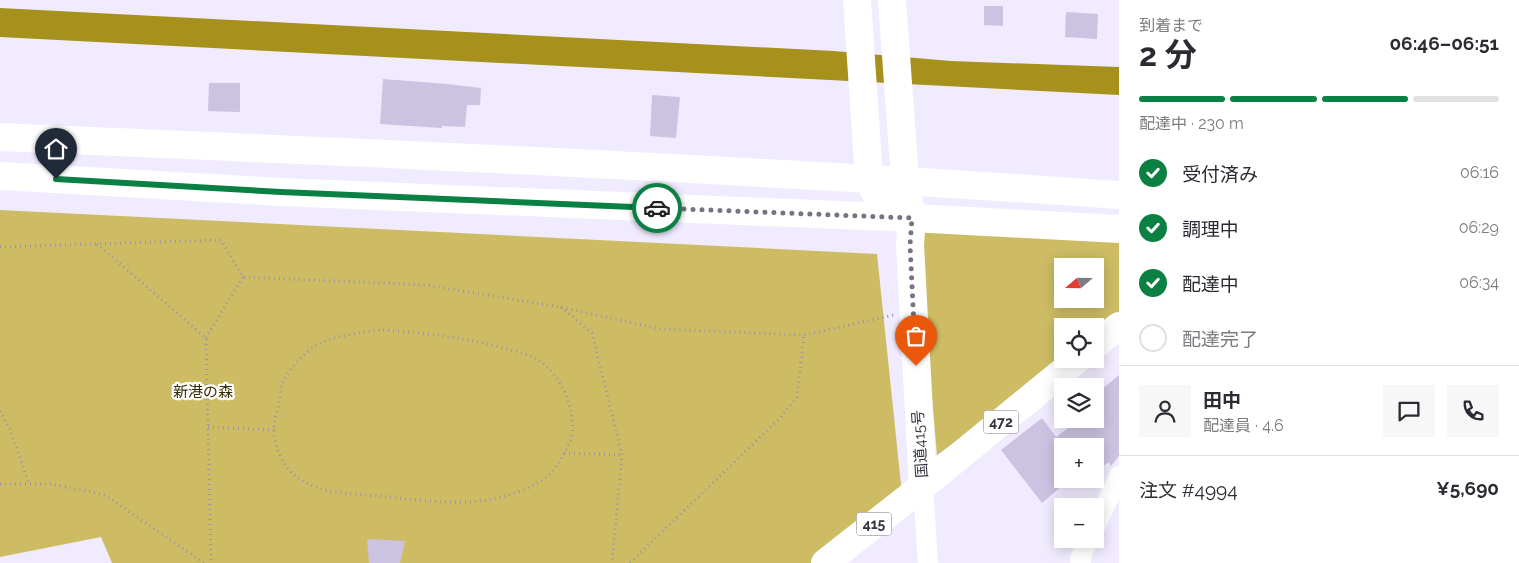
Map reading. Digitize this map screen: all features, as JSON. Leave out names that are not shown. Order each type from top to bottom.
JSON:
[{"type":"main road","points":[[857,0],[869,178],[879,202],[912,218]]},
{"type":"main road","name":"国道415号","points":[[825,563],[923,486],[910,245],[912,218],[906,180],[892,0]]},
{"type":"main road","points":[[0,137],[270,148],[869,178],[1119,195]]},
{"type":"main road","points":[[0,176],[281,192],[912,218],[1119,229]]},
{"type":"main road","points":[[1104,338],[1119,326]]},
{"type":"main road","name":"472","points":[[923,486],[1067,368]]},
{"type":"street","points":[[1104,507],[1119,476]]},
{"type":"street","points":[[923,486],[928,563]]},
{"type":"street","points":[[1075,562],[1084,548]]},
{"type":"path","points":[[0,247],[221,240],[243,277]]},
{"type":"path","points":[[96,243],[206,338]]},
{"type":"path","points":[[243,277],[427,285],[560,307],[660,329],[804,335],[894,315]]},
{"type":"path","points":[[211,563],[206,338],[243,277]]},
{"type":"path","points":[[560,307],[592,333],[622,455],[612,563]]},
{"type":"path","points":[[383,330],[435,334],[476,341],[527,354],[551,370],[565,391],[572,410],[574,429],[570,443],[563,453],[551,474],[530,487],[504,497],[481,502],[455,504],[320,490],[293,475],[275,441],[274,430],[283,382],[292,368],[314,347],[366,331],[383,330]]},
{"type":"path","points":[[630,563],[780,418],[797,397],[804,335]]},
{"type":"path","points":[[0,411],[10,429],[29,484]]},
{"type":"path","points":[[208,427],[274,430]]},
{"type":"path","points":[[563,453],[622,455]]},
{"type":"path","points":[[0,484],[52,484],[105,495],[204,563]]},
{"type":"green space","name":"新港の森","points":[[0,210],[877,254],[902,494],[814,563],[112,563],[101,537],[0,557]]},
{"type":"green space","points":[[917,225],[1119,236],[1119,321],[1104,332],[1104,318],[1054,318],[1054,368],[1056,368],[937,455]]},
{"type":"shaded area","points":[[0,8],[834,51],[951,61],[1119,67],[1119,95],[0,37]]},
{"type":"building","points":[[984,6],[1003,6],[1003,26],[984,25]]},
{"type":"building","points":[[1066,12],[1098,14],[1097,39],[1065,37]]},
{"type":"building","points":[[383,79],[481,88],[480,105],[467,105],[465,127],[442,126],[442,128],[380,124]]},
{"type":"building","points":[[209,83],[240,83],[240,112],[208,111]]},
{"type":"building","points":[[652,95],[680,97],[676,138],[650,136]]},
{"type":"building","points":[[1119,375],[1119,456],[1111,466],[1109,462],[1104,466],[1104,438],[1054,438],[1054,488],[1060,488],[1042,503],[1001,450],[1042,418],[1056,437],[1068,428],[1104,428],[1104,388]]},
{"type":"building","points":[[367,539],[405,541],[400,563],[369,563]]},
{"type":"way so far","points":[[657,208],[912,218],[910,245],[916,366]]},
{"type":"route","points":[[56,179],[281,192],[657,208]]}]
